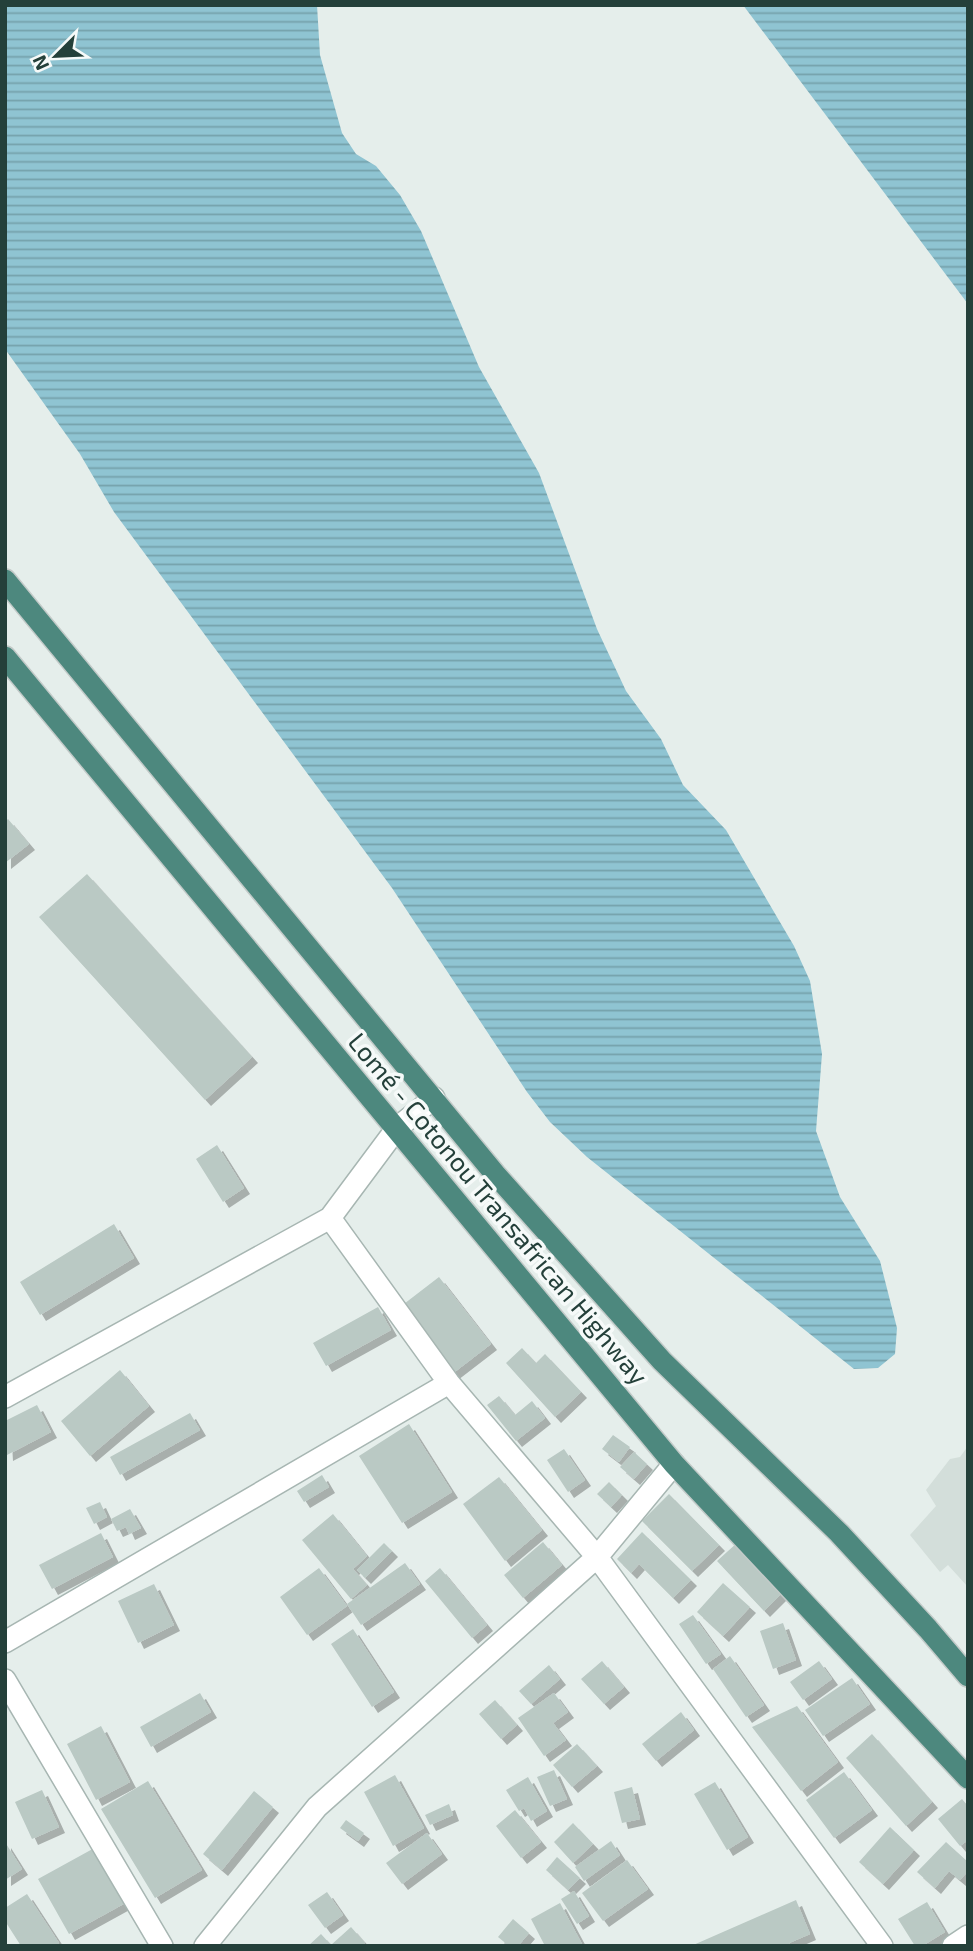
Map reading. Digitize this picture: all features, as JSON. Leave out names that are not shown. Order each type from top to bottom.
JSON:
[{"type":"highway","points":[[5,580],[495,1174],[662,1361],[839,1533],[968,1676]]},
{"type":"highway","name":"Lomé - Cotonou Transafrican Highway","points":[[5,657],[674,1464],[968,1778]]},
{"type":"street","points":[[5,1397],[330,1218],[397,1128],[434,1098]]},
{"type":"street","points":[[330,1218],[449,1383],[597,1557],[883,1946]]},
{"type":"street","points":[[5,1643],[449,1383]]},
{"type":"street","points":[[205,1946],[317,1807],[597,1557],[674,1464]]},
{"type":"street","points":[[5,1680],[162,1946]]},
{"type":"street","points":[[953,1946],[968,1936]]},
{"type":"shaded area","points":[[968,1446],[968,1587],[948,1565],[940,1572],[910,1535],[936,1506],[926,1490],[950,1459],[960,1457]]},
{"type":"water","points":[[5,5],[317,5],[320,55],[342,133],[356,154],[376,166],[400,195],[421,231],[479,367],[539,473],[597,629],[626,691],[661,739],[683,785],[726,830],[794,946],[810,981],[822,1054],[816,1131],[840,1197],[880,1261],[897,1328],[895,1354],[878,1368],[854,1369],[587,1157],[550,1122],[527,1092],[392,888],[114,512],[80,454],[5,349]]},
{"type":"water","points":[[743,5],[968,5],[968,304]]},
{"type":"building","points":[[8,819],[29,844],[5,863],[5,822]]},
{"type":"building","points":[[87,874],[252,1057],[205,1100],[39,917]]},
{"type":"building","points":[[217,1145],[244,1188],[223,1202],[196,1159]]},
{"type":"building","points":[[114,1224],[134,1258],[40,1315],[20,1282]]},
{"type":"building","points":[[439,1277],[491,1344],[452,1374],[400,1307]]},
{"type":"building","points":[[378,1307],[391,1330],[326,1366],[313,1343]]},
{"type":"building","points":[[522,1348],[536,1363],[545,1354],[581,1392],[555,1417],[506,1363]]},
{"type":"building","points":[[120,1370],[149,1406],[90,1456],[61,1421]]},
{"type":"building","points":[[499,1396],[515,1415],[532,1401],[545,1418],[516,1441],[487,1405]]},
{"type":"building","points":[[37,1405],[51,1432],[7,1455],[5,1421]]},
{"type":"building","points":[[190,1413],[200,1430],[120,1475],[110,1457]]},
{"type":"building","points":[[409,1424],[452,1492],[402,1523],[359,1456]]},
{"type":"building","points":[[613,1435],[630,1447],[619,1462],[602,1449]]},
{"type":"building","points":[[564,1449],[585,1480],[568,1492],[547,1460]]},
{"type":"building","points":[[634,1452],[647,1464],[634,1479],[620,1467]]},
{"type":"building","points":[[322,1475],[329,1487],[304,1502],[297,1491]]},
{"type":"building","points":[[499,1477],[542,1530],[505,1561],[463,1504]]},
{"type":"building","points":[[609,1482],[622,1495],[611,1507],[597,1494]]},
{"type":"building","points":[[669,1494],[719,1545],[692,1571],[642,1521]]},
{"type":"building","points":[[100,1502],[107,1517],[94,1524],[86,1508]]},
{"type":"building","points":[[130,1509],[141,1528],[129,1534],[126,1527],[117,1531],[111,1519]]},
{"type":"building","points":[[333,1514],[367,1556],[353,1569],[367,1585],[351,1599],[302,1540]]},
{"type":"building","points":[[642,1532],[691,1580],[673,1598],[639,1564],[631,1573],[617,1559]]},
{"type":"building","points":[[101,1533],[113,1557],[52,1589],[39,1565]]},
{"type":"building","points":[[543,1542],[562,1565],[523,1598],[504,1575]]},
{"type":"building","points":[[738,1542],[784,1591],[764,1611],[717,1561]]},
{"type":"building","points":[[384,1543],[392,1551],[365,1578],[357,1570]]},
{"type":"building","points":[[405,1563],[420,1584],[361,1625],[347,1604]]},
{"type":"building","points":[[319,1568],[347,1606],[307,1635],[280,1597]]},
{"type":"building","points":[[440,1568],[487,1625],[472,1638],[425,1581]]},
{"type":"building","points":[[723,1583],[750,1607],[723,1636],[697,1612]]},
{"type":"building","points":[[154,1584],[174,1625],[138,1643],[118,1601]]},
{"type":"building","points":[[693,1615],[721,1654],[706,1664],[679,1624]]},
{"type":"building","points":[[783,1623],[796,1660],[773,1669],[760,1631]]},
{"type":"building","points":[[353,1629],[394,1692],[372,1707],[331,1644]]},
{"type":"building","points":[[730,1656],[764,1705],[746,1717],[713,1669]]},
{"type":"building","points":[[602,1661],[624,1687],[604,1704],[581,1679]]},
{"type":"building","points":[[819,1661],[832,1679],[803,1700],[790,1682]]},
{"type":"building","points":[[549,1665],[560,1679],[531,1704],[519,1691]]},
{"type":"building","points":[[852,1678],[870,1704],[823,1736],[805,1710]]},
{"type":"building","points":[[200,1693],[211,1712],[151,1747],[140,1727]]},
{"type":"building","points":[[554,1693],[568,1712],[553,1723],[566,1740],[544,1756],[518,1718]]},
{"type":"building","points":[[495,1700],[517,1725],[501,1739],[479,1714]]},
{"type":"building","points":[[797,1706],[838,1762],[801,1791],[752,1727]]},
{"type":"building","points":[[681,1712],[694,1730],[656,1761],[642,1744]]},
{"type":"building","points":[[101,1726],[130,1782],[96,1800],[67,1744]]},
{"type":"building","points":[[872,1734],[932,1802],[906,1826],[846,1758]]},
{"type":"building","points":[[577,1744],[597,1766],[572,1787],[553,1765]]},
{"type":"building","points":[[554,1770],[567,1799],[550,1806],[537,1777]]},
{"type":"building","points":[[844,1772],[872,1810],[834,1838],[806,1800]]},
{"type":"building","points":[[395,1775],[424,1828],[393,1846],[364,1792]]},
{"type":"building","points":[[528,1777],[547,1811],[531,1821],[524,1808],[519,1811],[506,1790]]},
{"type":"building","points":[[148,1781],[202,1870],[155,1898],[101,1809]]},
{"type":"building","points":[[715,1782],[748,1837],[727,1850],[694,1794]]},
{"type":"building","points":[[632,1787],[640,1819],[622,1823],[614,1792]]},
{"type":"building","points":[[42,1790],[59,1827],[32,1839],[15,1802]]},
{"type":"building","points":[[254,1791],[273,1807],[222,1870],[203,1854]]},
{"type":"building","points":[[962,1799],[968,1806],[968,1840],[960,1846],[938,1819]]},
{"type":"building","points":[[449,1804],[453,1815],[430,1825],[425,1815]]},
{"type":"building","points":[[515,1810],[541,1842],[521,1858],[496,1826]]},
{"type":"building","points":[[346,1820],[364,1833],[358,1841],[340,1828]]},
{"type":"building","points":[[573,1823],[593,1844],[573,1863],[554,1842]]},
{"type":"building","points":[[890,1827],[914,1850],[883,1884],[859,1862]]},
{"type":"building","points":[[427,1833],[442,1854],[402,1884],[386,1863]]},
{"type":"building","points":[[611,1841],[620,1855],[584,1881],[575,1867]]},
{"type":"building","points":[[5,1842],[22,1869],[5,1880]]},
{"type":"building","points":[[946,1842],[968,1862],[968,1871],[960,1880],[949,1871],[935,1888],[917,1872]]},
{"type":"building","points":[[98,1846],[129,1901],[69,1934],[38,1879]]},
{"type":"building","points":[[557,1857],[580,1878],[568,1890],[546,1870]]},
{"type":"building","points":[[627,1860],[648,1889],[603,1921],[582,1893]]},
{"type":"building","points":[[574,1891],[589,1916],[577,1924],[561,1899]]},
{"type":"building","points":[[327,1892],[343,1915],[325,1928],[308,1905]]},
{"type":"building","points":[[27,1894],[59,1943],[54,1946],[21,1946],[5,1921],[5,1908]]},
{"type":"building","points":[[796,1900],[810,1934],[789,1943],[791,1946],[691,1946]]},
{"type":"building","points":[[927,1902],[945,1932],[922,1946],[915,1946],[898,1919]]},
{"type":"building","points":[[560,1903],[583,1946],[545,1946],[531,1919]]},
{"type":"building","points":[[513,1919],[529,1933],[518,1946],[509,1946],[498,1937]]},
{"type":"building","points":[[351,1927],[365,1943],[362,1946],[308,1946],[321,1934],[331,1945]]}]
